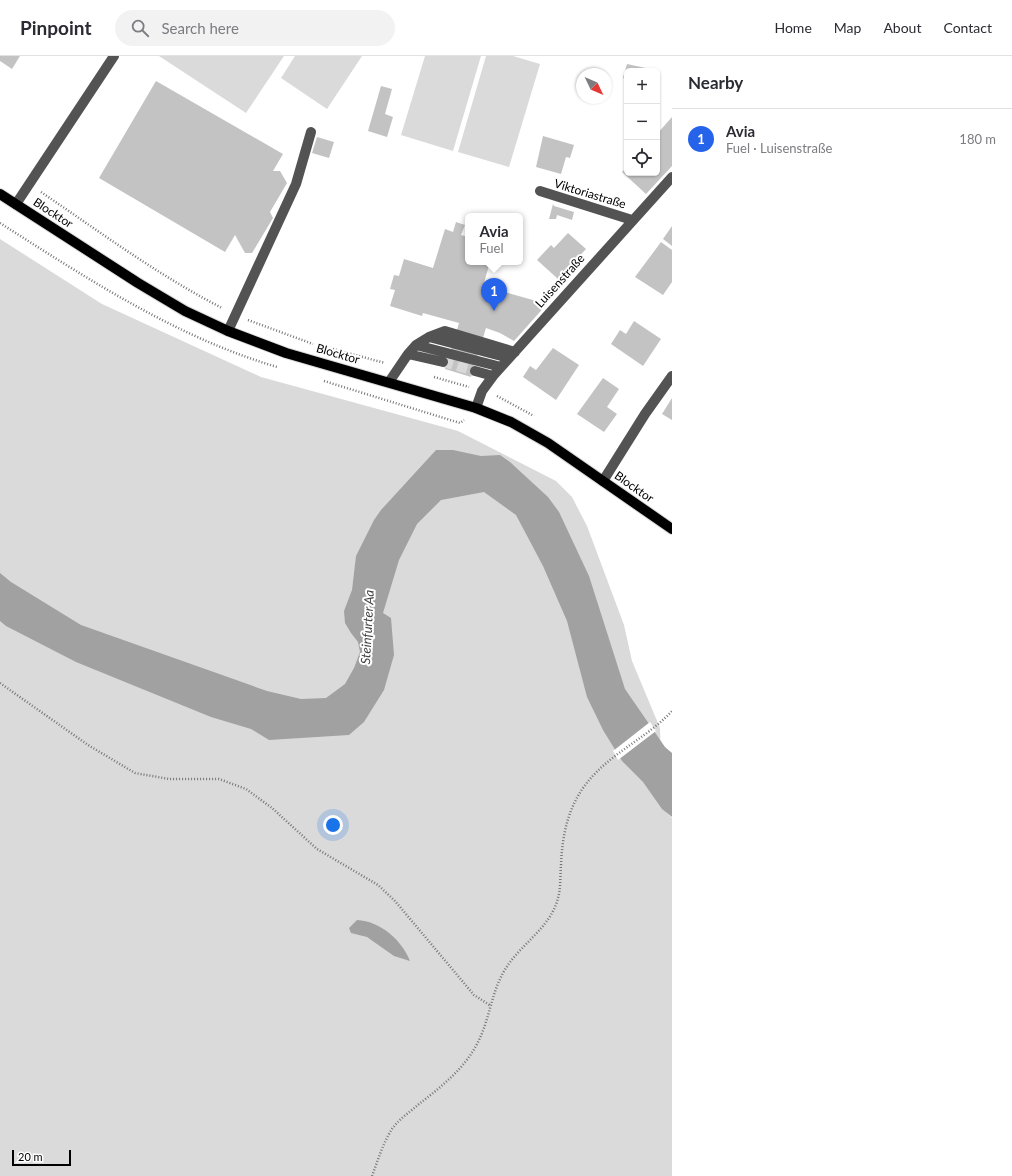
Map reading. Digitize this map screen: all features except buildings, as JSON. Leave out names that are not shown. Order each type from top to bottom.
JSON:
[{"type":"main road","name":"Blocktor","points":[[0,194],[138,283],[185,311],[228,331],[286,353],[476,408],[510,422],[548,443],[672,529]]},
{"type":"street","points":[[16,204],[114,56]]},
{"type":"street","points":[[228,331],[296,184],[311,132]]},
{"type":"street","name":"Luisenstraße","points":[[476,408],[482,391],[493,376],[672,177]]},
{"type":"street","name":"Viktoriastraße","points":[[540,192],[632,220]]},
{"type":"street","points":[[389,382],[416,345],[429,337],[512,355]]},
{"type":"street","points":[[416,345],[501,367]]},
{"type":"street","points":[[408,354],[443,362]]},
{"type":"street","points":[[475,371],[493,376]]},
{"type":"street","points":[[603,481],[645,414],[672,376]]},
{"type":"path","points":[[0,683],[88,745],[135,773],[169,779],[220,779],[246,789],[272,808],[317,849],[378,885],[395,901],[474,994],[492,1006]]},
{"type":"path","points":[[372,1176],[392,1129],[404,1116],[448,1081],[468,1060],[478,1044],[505,968],[546,921],[554,909],[558,899],[566,823],[582,789],[601,767],[671,712]]},
{"type":"shaded area","points":[[159,56],[284,56],[246,113]]},
{"type":"shaded area","points":[[295,56],[362,56],[327,109],[281,78]]},
{"type":"shaded area","points":[[425,56],[481,56],[453,151],[401,135]]},
{"type":"shaded area","points":[[486,56],[513,56],[540,64],[509,167],[458,152]]},
{"type":"shaded area","points":[[0,239],[102,304],[261,377],[458,431],[556,481],[572,497],[587,526],[624,625],[632,661],[660,728],[662,808],[672,818],[672,1176],[0,1176]]},
{"type":"water","name":"Steinfurter Aa","points":[[436,450],[453,450],[481,456],[500,455],[510,462],[548,497],[559,512],[589,576],[625,689],[665,747],[672,753],[672,817],[662,809],[643,782],[622,761],[603,730],[587,697],[567,621],[543,566],[516,515],[484,492],[441,500],[417,524],[399,560],[383,613],[391,618],[394,655],[384,690],[364,722],[349,735],[269,740],[251,729],[211,717],[76,662],[6,626],[0,621],[0,573],[11,582],[81,625],[267,691],[301,699],[326,698],[345,684],[354,668],[360,652],[358,642],[345,623],[344,611],[352,590],[356,556],[374,520],[381,510]]},
{"type":"water","points":[[357,920],[374,924],[389,933],[402,946],[410,961],[394,956],[367,937],[351,933],[349,928]]},
{"type":"pier","points":[[650,722],[656,731],[618,760],[613,751]]},
{"type":"tunnel","points":[[443,362],[475,371]]},
{"type":"place","name":"Avia","points":[[494,311]]}]
